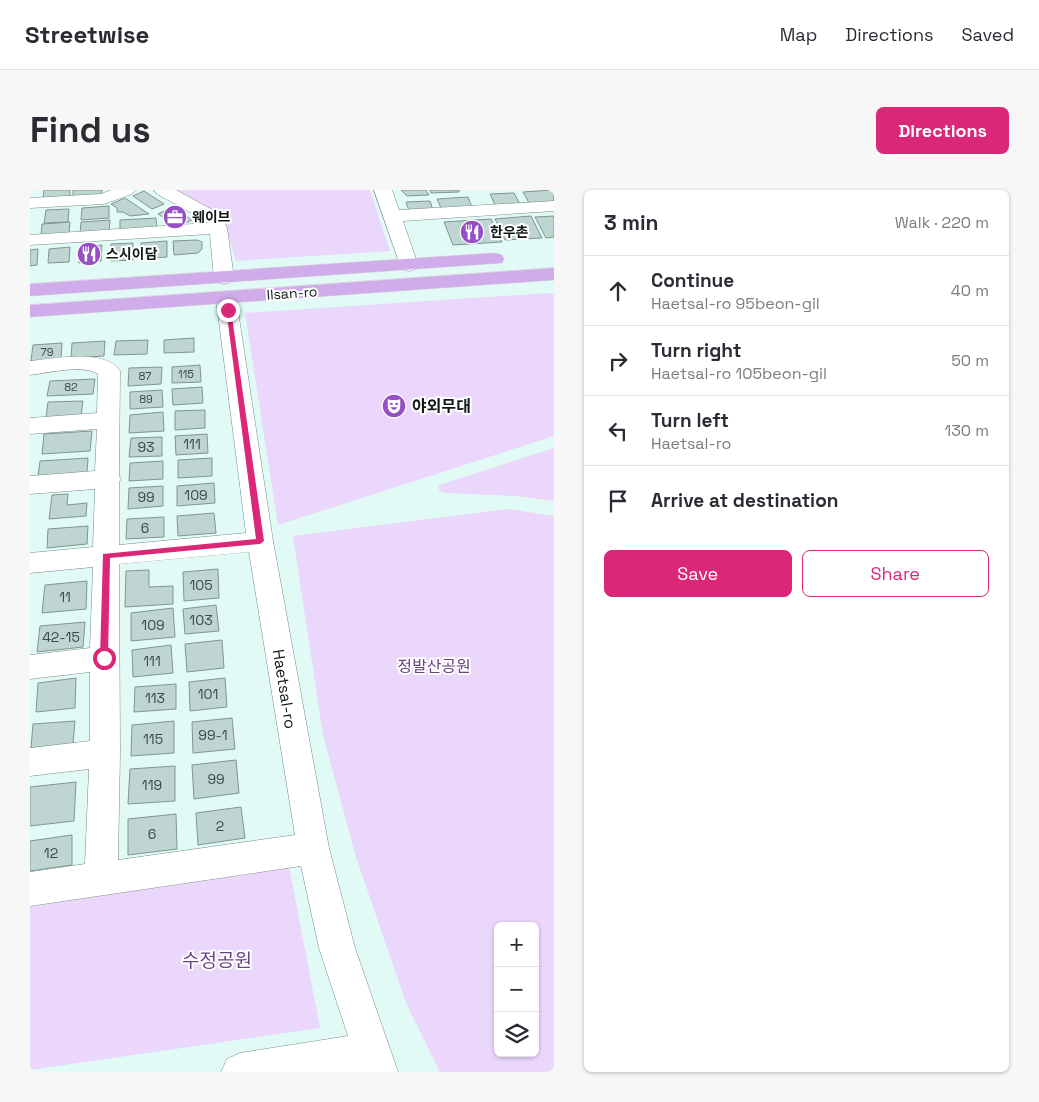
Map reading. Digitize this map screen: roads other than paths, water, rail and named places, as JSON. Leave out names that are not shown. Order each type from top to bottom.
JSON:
[{"type":"main road","name":"Ilsan-ro","points":[[30,311],[409,265],[515,257]]},
{"type":"main road","name":"Ilsan-ro","points":[[30,290],[225,288],[554,274]]},
{"type":"street","points":[[30,203],[104,199],[126,190]]},
{"type":"street","points":[[30,240],[218,228],[214,218],[206,212],[162,190]]},
{"type":"street","points":[[384,190],[409,265]]},
{"type":"street","points":[[393,216],[484,204],[554,206]]},
{"type":"street","name":"Haetsal-ro","points":[[218,228],[260,541],[313,848],[337,948],[375,1062]]},
{"type":"street","points":[[30,368],[92,363],[105,366],[110,371],[104,658],[105,753],[101,878]]},
{"type":"street","points":[[30,426],[109,420]]},
{"type":"street","points":[[30,485],[109,479]]},
{"type":"street","points":[[30,563],[260,541]]},
{"type":"street","points":[[30,667],[104,658]]},
{"type":"street","points":[[30,762],[105,753]]},
{"type":"street","points":[[30,889],[313,848]]},
{"type":"street","points":[[240,1072],[375,1062]]},
{"type":"place","name":"웨이브","points":[[175,217]]},
{"type":"place","name":"한우촌","points":[[472,232]]},
{"type":"place","name":"스시이담","points":[[89,254]]},
{"type":"place","name":"야외무대","points":[[394,406]]},
{"type":"park label","name":"정발산공원","points":[[434,666]]},
{"type":"park label","name":"수정공원","points":[[217,960]]}]
